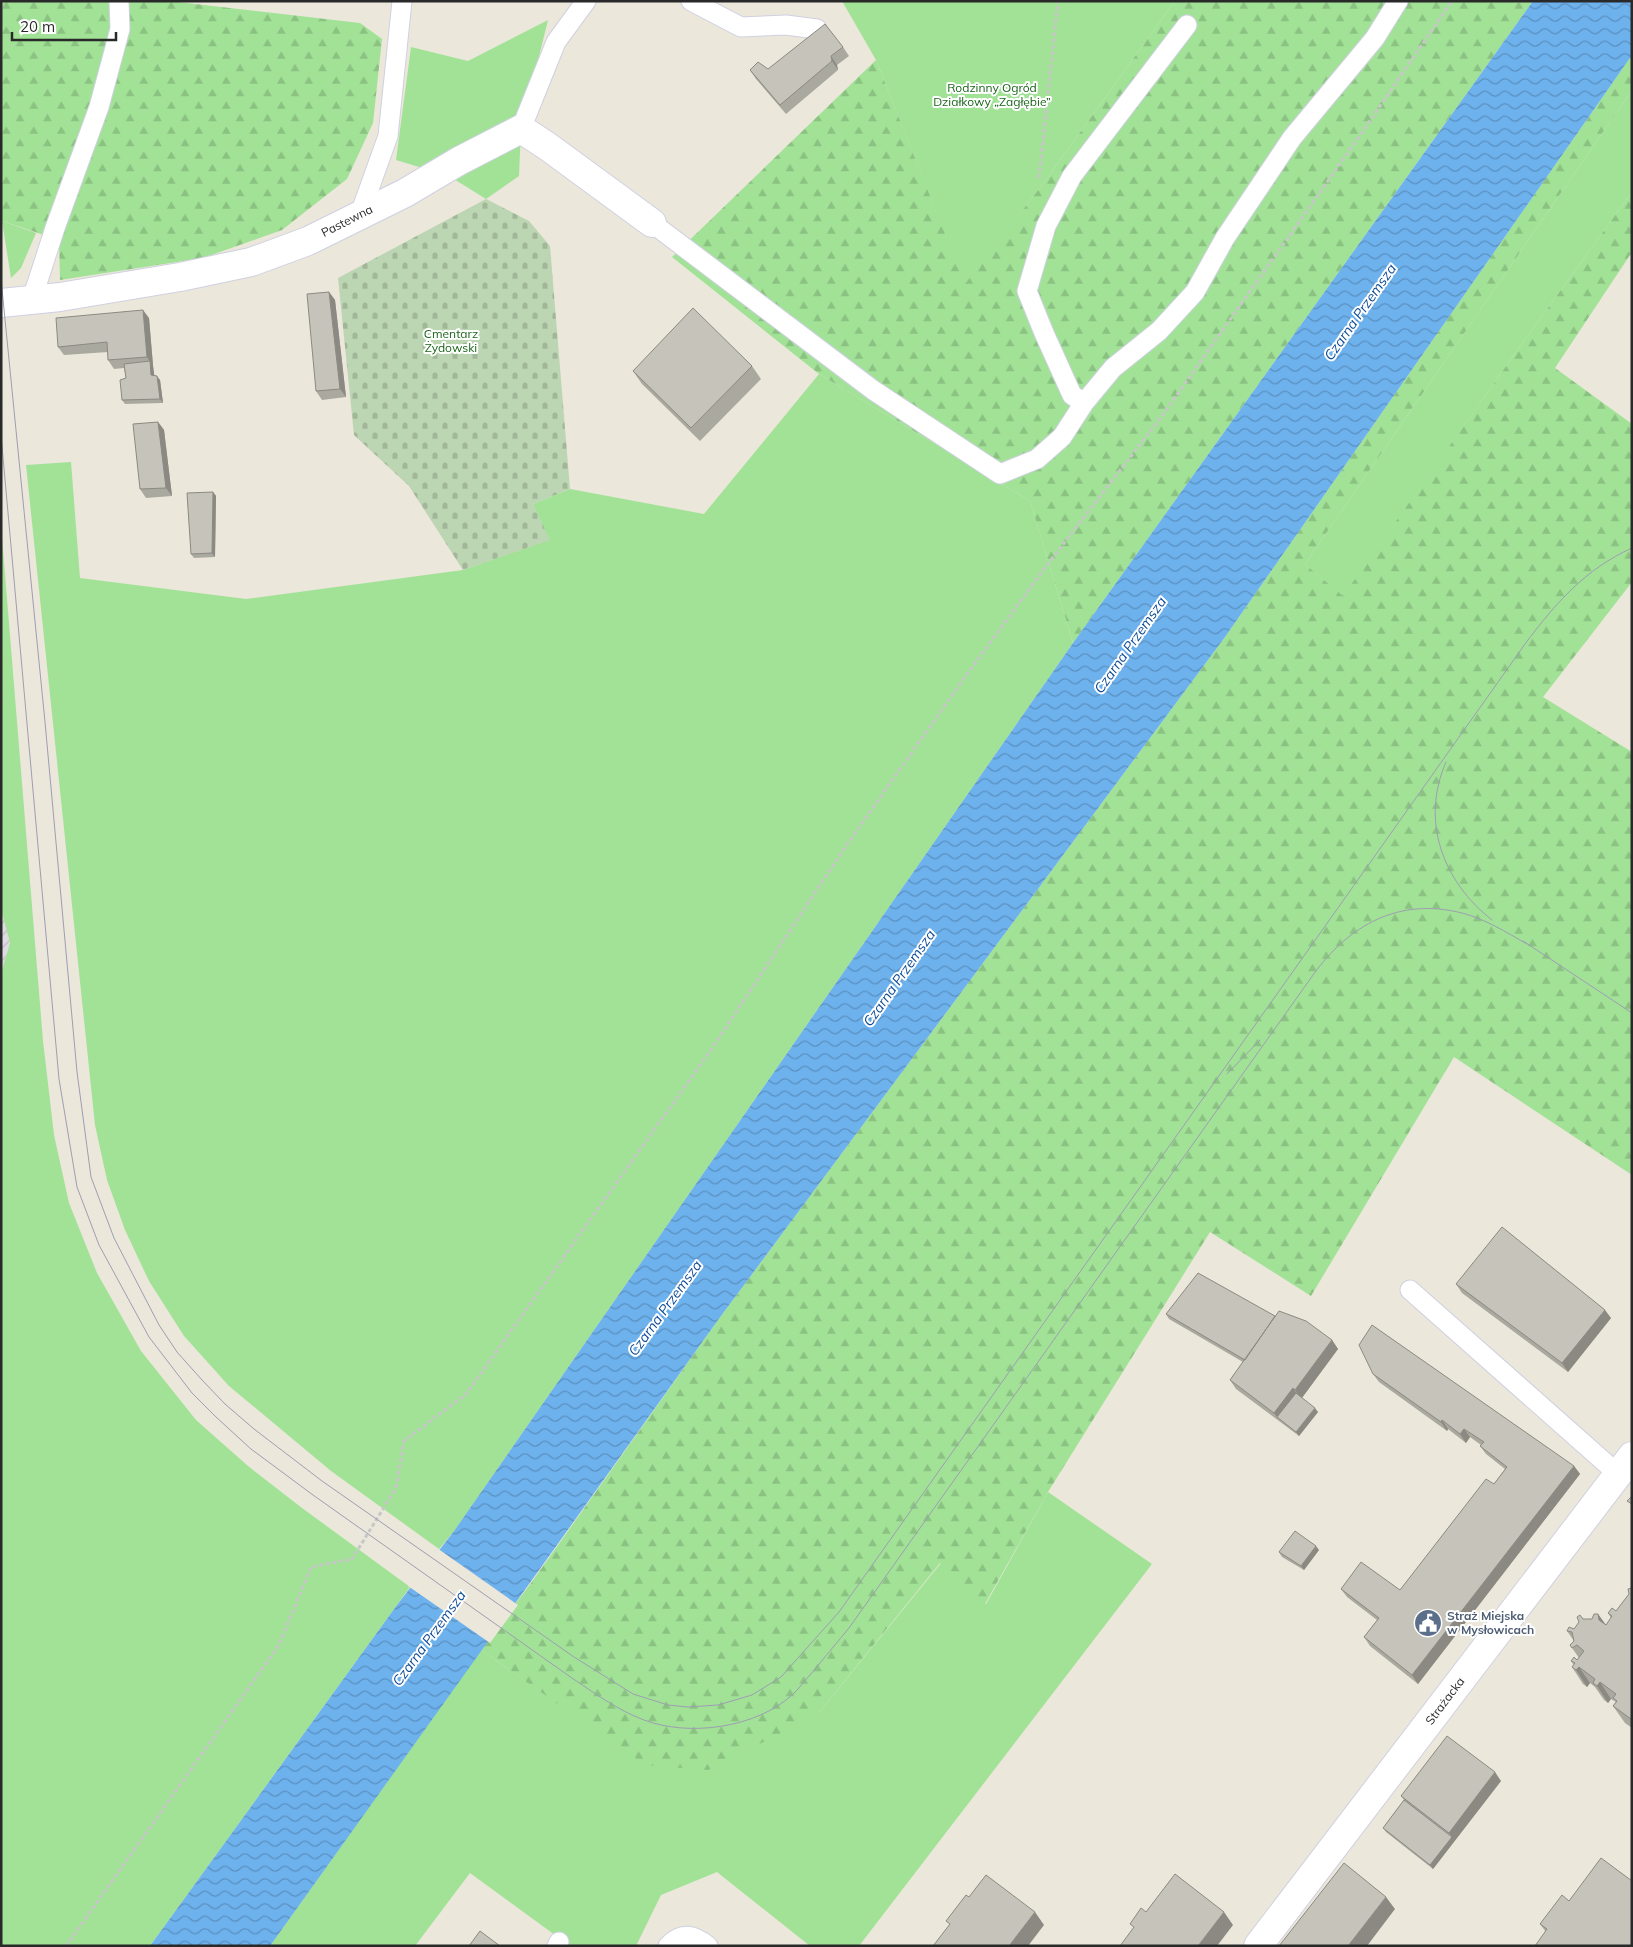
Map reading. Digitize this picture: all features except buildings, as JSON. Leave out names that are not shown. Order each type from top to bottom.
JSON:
[{"type":"street","name":"Pastewna","points":[[1,303],[60,297],[251,262],[308,241],[406,193],[459,161],[521,130]]},
{"type":"street","points":[[521,130],[547,146],[652,223]]},
{"type":"street","name":"Strażacka","points":[[1258,1946],[1625,1465]]},
{"type":"lane","points":[[32,299],[55,228],[99,108],[120,29],[119,1]]},
{"type":"lane","points":[[360,214],[388,136],[402,1]]},
{"type":"lane","points":[[521,130],[556,42],[586,1]]},
{"type":"lane","points":[[691,1],[741,27],[786,25],[817,28]]},
{"type":"lane","points":[[652,223],[873,390],[1000,474],[1037,459],[1062,437],[1084,403],[1113,368],[1159,331],[1195,292],[1225,238],[1292,138],[1375,38],[1398,1]]},
{"type":"lane","points":[[1084,403],[1072,395],[1027,291],[1046,226],[1072,176],[1187,25]]},
{"type":"lane","points":[[1410,1290],[1625,1465]]},
{"type":"lane","points":[[668,1946],[676,1938],[691,1935],[708,1946]]},
{"type":"path","points":[[1058,1],[1038,176],[1042,185],[1060,199]]},
{"type":"path","points":[[66,1946],[279,1645],[311,1567],[352,1559],[396,1488],[404,1441],[466,1394],[711,1050],[848,843],[1044,569],[1162,416],[1346,158],[1452,1]]},
{"type":"shaded area","points":[[1,909],[10,943],[1,973]]},
{"type":"green space","points":[[1,1],[169,1],[360,23],[382,39],[373,123],[347,179],[282,230],[203,258],[60,280],[59,240],[2,221]]},
{"type":"green space","name":"Rodzinny Ogród Działkowy „Zagłębie”","points":[[842,1],[1175,1],[1042,185],[965,285],[876,60]]},
{"type":"green space","points":[[1175,1],[1533,1],[1073,643],[1030,501],[819,374],[672,257],[876,60],[965,284],[1042,185]]},
{"type":"green space","points":[[548,20],[521,129],[519,176],[486,199],[449,176],[396,160],[411,47],[468,61]]},
{"type":"green space","points":[[1632,55],[1632,90],[1305,564],[1343,596],[1632,192],[1632,252],[1555,368],[1632,424],[1632,582],[1543,697],[1632,752],[1632,1175],[1454,1057],[1311,1296],[1210,1232],[1048,1492],[985,1604],[940,1563],[817,1715],[708,1770],[645,1765],[481,1650],[531,1583],[718,1320],[1225,637]]},
{"type":"green space","points":[[1632,90],[1632,192],[1343,597],[1305,564]]},
{"type":"green space","name":"Cmentarz Żydowski","points":[[486,199],[529,221],[550,246],[570,489],[533,504],[550,540],[463,570],[409,486],[354,435],[338,278]]},
{"type":"green space","points":[[2,221],[36,233],[21,268],[11,278]]},
{"type":"green space","points":[[819,374],[1030,501],[1073,643],[454,1531],[439,1549],[331,1471],[229,1386],[184,1336],[149,1281],[125,1230],[107,1180],[95,1125],[26,465],[71,462],[80,578],[246,599],[463,570],[549,540],[533,504],[570,489],[704,514]]},
{"type":"green space","points":[[1,525],[43,1041],[54,1135],[69,1203],[97,1273],[141,1351],[196,1420],[248,1466],[410,1587],[150,1946],[1,1946],[1,973],[10,943],[1,909]]},
{"type":"green space","points":[[1048,1492],[1152,1564],[859,1946],[810,1946],[717,1872],[661,1895],[636,1946],[570,1946],[470,1873],[415,1946],[270,1946],[481,1650],[645,1764],[817,1715],[941,1563],[986,1604]]},
{"type":"water","name":"Czarna Przemsza","points":[[1533,1],[1632,1],[1632,55],[1225,637],[718,1320],[270,1946],[150,1946],[397,1605],[454,1531],[1073,643]]},
{"type":"pier","points":[[437,1548],[518,1605],[490,1643],[408,1586]]},
{"type":"tram line","points":[[1,279],[45,722],[77,1072],[91,1177],[114,1238],[159,1325],[177,1352],[225,1404],[254,1429],[322,1481],[574,1657],[633,1694],[668,1705],[688,1707],[718,1705],[752,1695],[781,1677],[839,1612],[1525,644],[1548,615],[1585,577],[1632,548]]},
{"type":"tram line","points":[[1,435],[59,1079],[77,1187],[99,1245],[149,1337],[192,1393],[251,1449],[569,1676],[615,1706],[644,1720],[681,1728],[721,1726],[741,1722],[760,1715],[777,1706],[797,1690],[849,1628],[1313,975],[1327,957],[1343,942],[1359,929],[1377,919],[1397,912],[1417,909],[1439,909],[1462,913],[1479,919],[1527,944]]},
{"type":"tram line","points":[[1446,762],[1435,806],[1436,828],[1441,849],[1449,869],[1460,888],[1492,920]]},
{"type":"tram line","points":[[1523,941],[1632,1013]]},
{"type":"tram line","points":[[1227,1074],[1260,1040]]},
{"type":"place","name":"Straż Miejska w Mysłowicach","points":[[1428,1623]]}]
